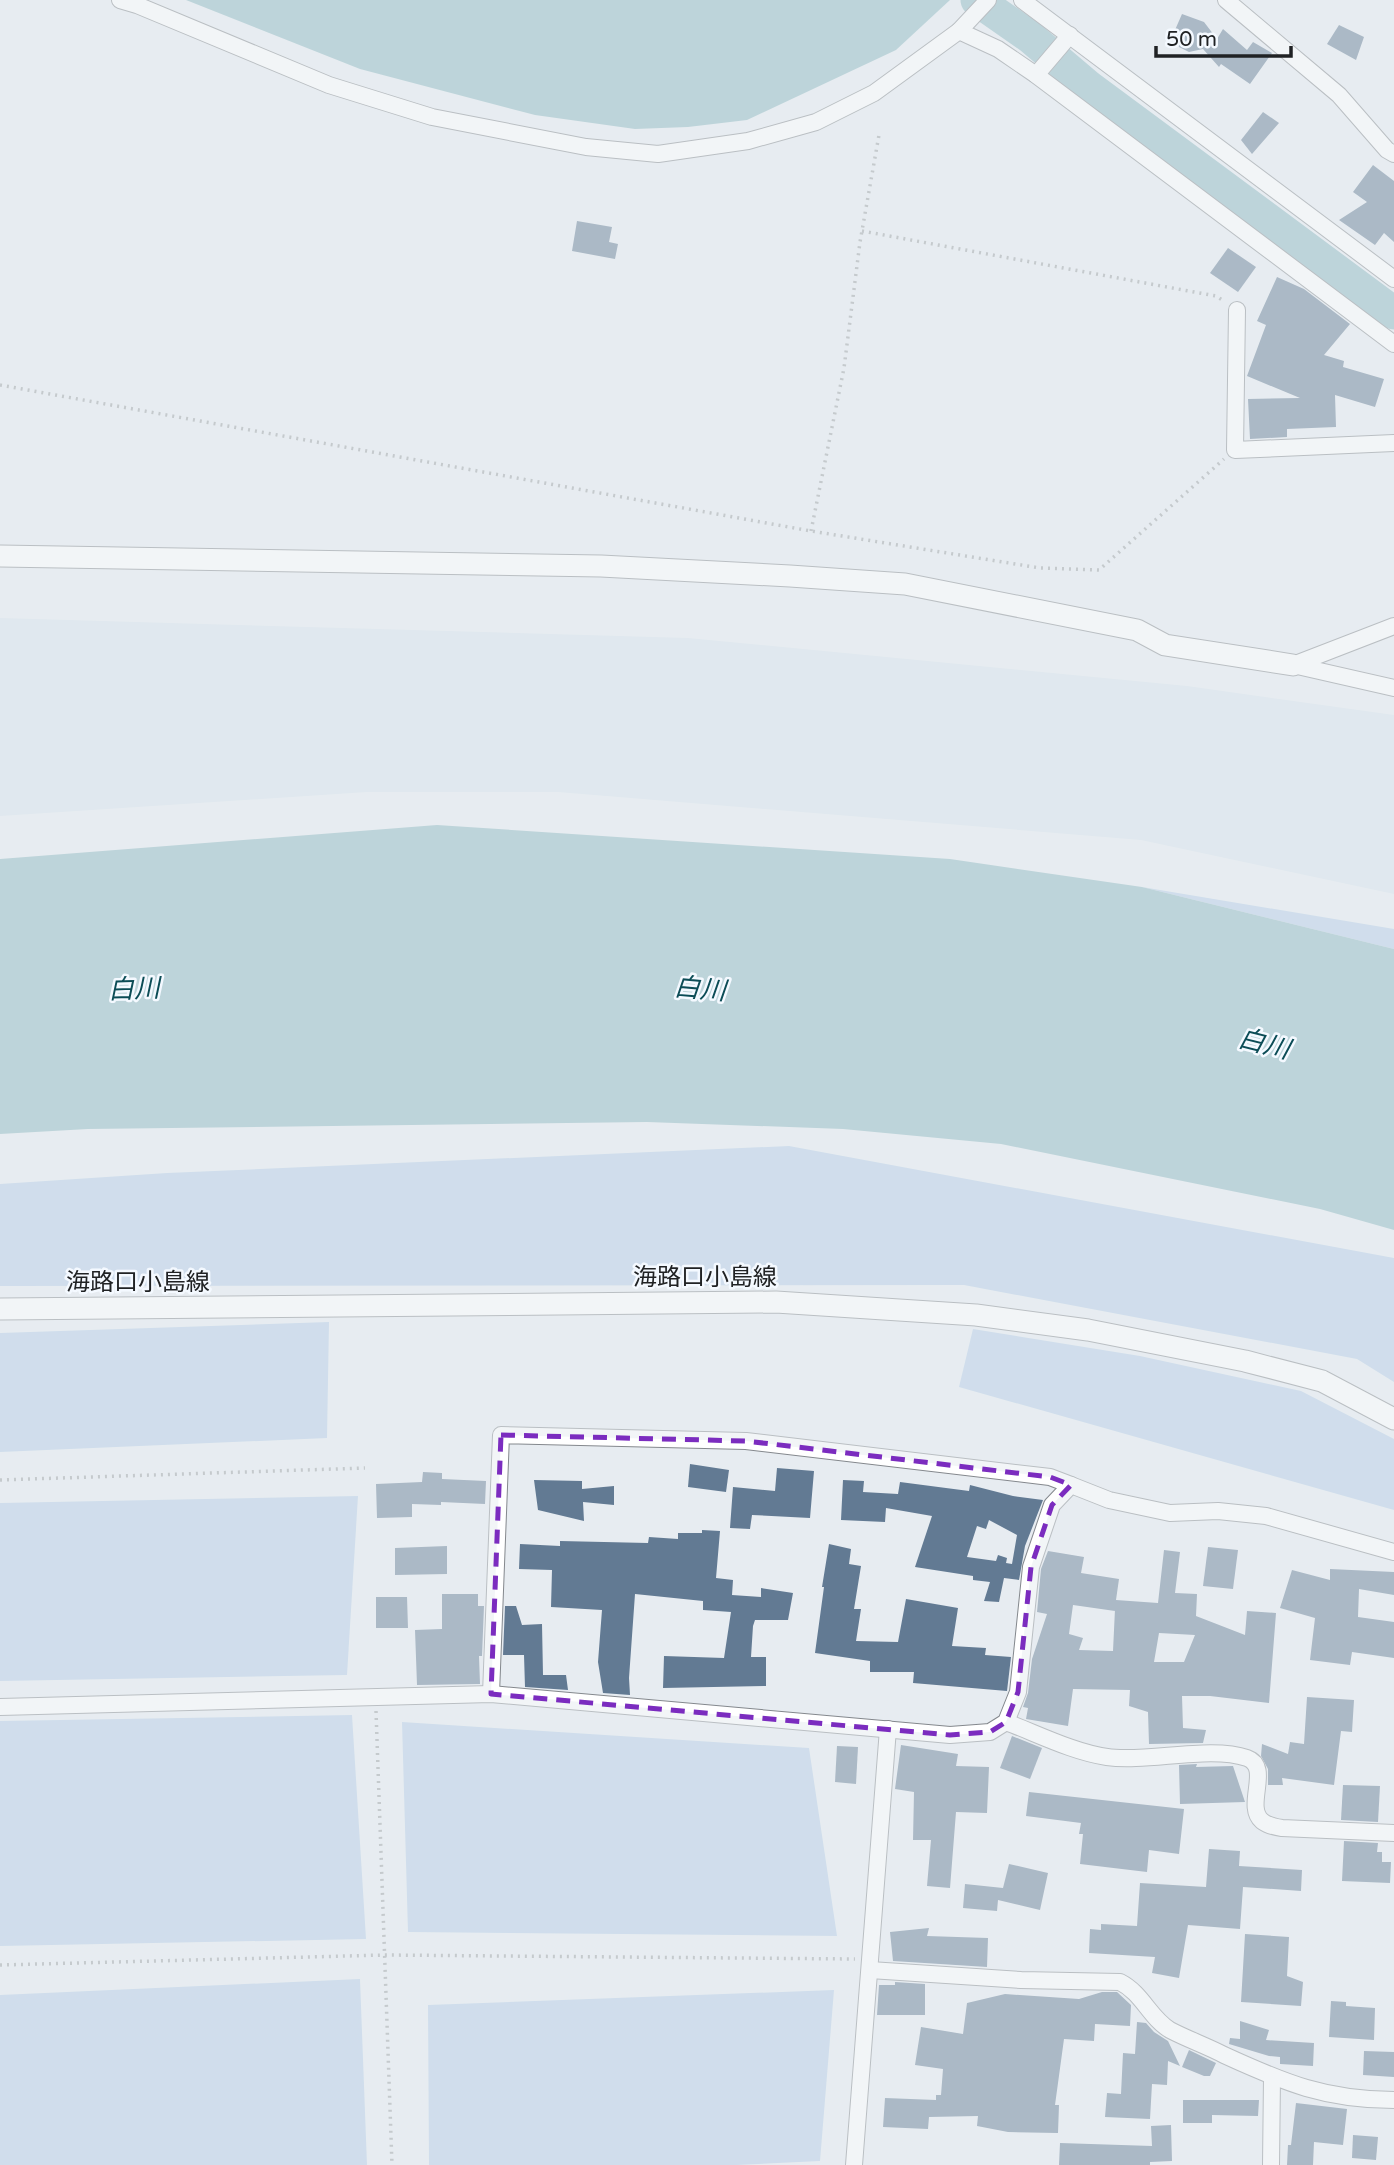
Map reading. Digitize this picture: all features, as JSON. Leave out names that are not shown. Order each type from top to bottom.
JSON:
[{"type":"main road","points":[[0,556],[601,566],[905,584],[1137,630],[1165,645],[1293,665]]},
{"type":"main road","name":"海路口小島線","points":[[0,1309],[776,1302],[976,1315],[1088,1330],[1245,1361],[1322,1381],[1394,1419]]},
{"type":"street","points":[[120,0],[329,85],[432,117],[586,147],[658,154],[748,141],[816,122],[874,93],[962,28],[988,0]]},
{"type":"street","points":[[1022,0],[1394,279]]},
{"type":"street","points":[[1226,0],[1339,94],[1387,150],[1394,154]]},
{"type":"street","points":[[962,28],[1036,75],[1394,344]]},
{"type":"street","points":[[1036,75],[1070,34]]},
{"type":"street","points":[[1237,310],[1235,450],[1394,443]]},
{"type":"street","points":[[1293,665],[1394,626]]},
{"type":"street","points":[[1293,665],[1394,688]]},
{"type":"street","points":[[491,1694],[501,1435],[746,1441],[1037,1475],[1050,1477],[1109,1500],[1170,1513],[1218,1511],[1266,1516],[1394,1552]]},
{"type":"street","points":[[0,1707],[491,1694],[950,1735],[990,1732],[1006,1722],[1018,1692],[1031,1567],[1052,1505],[1070,1485]]},
{"type":"street","points":[[1006,1722],[1108,1758],[1216,1755],[1249,1758],[1256,1764],[1258,1771],[1255,1810],[1260,1820],[1282,1828],[1394,1833]]},
{"type":"street","points":[[854,2165],[888,1729]]},
{"type":"street","points":[[871,1965],[1021,1980],[1121,1982],[1133,1988],[1168,2028],[1272,2077],[1301,2088],[1360,2100],[1394,2100]]},
{"type":"street","points":[[1271,2165],[1272,2077]]},
{"type":"path","points":[[811,531],[844,368],[862,231],[879,135]]},
{"type":"path","points":[[862,231],[1216,296],[1237,310]]},
{"type":"path","points":[[0,385],[811,531],[1040,568],[1099,570],[1235,450]]},
{"type":"path","points":[[0,1480],[365,1468]]},
{"type":"path","points":[[376,1699],[392,2165]]},
{"type":"path","points":[[0,1965],[385,1955],[871,1965]]},
{"type":"highlighted area","points":[[501,1435],[746,1441],[1050,1477],[1071,1485],[1052,1505],[1031,1567],[1018,1692],[1006,1722],[990,1732],[950,1735],[491,1694]]},
{"type":"shaded area","points":[[0,618],[688,638],[1187,686],[1394,715],[1394,894],[1141,840],[558,792],[367,792],[0,816]]},
{"type":"shaded area","points":[[1142,887],[1394,929],[1394,949]]},
{"type":"shaded area","points":[[789,1146],[1394,1258],[1394,1382],[1357,1359],[964,1285],[0,1286],[0,1184],[167,1173]]},
{"type":"shaded area","points":[[329,1322],[327,1438],[0,1452],[0,1333]]},
{"type":"shaded area","points":[[973,1329],[1140,1356],[1301,1391],[1394,1439],[1394,1510],[959,1387]]},
{"type":"shaded area","points":[[358,1496],[347,1675],[0,1681],[0,1503]]},
{"type":"shaded area","points":[[352,1715],[366,1939],[0,1946],[0,1721]]},
{"type":"shaded area","points":[[402,1722],[809,1748],[837,1936],[408,1932]]},
{"type":"shaded area","points":[[360,1979],[367,2165],[0,2165],[0,1995]]},
{"type":"shaded area","points":[[834,1990],[820,2161],[737,2165],[429,2165],[428,2005]]},
{"type":"water","points":[[186,0],[950,0],[896,50],[747,120],[688,127],[635,129],[535,115],[360,69]]},
{"type":"water","name":"白川","points":[[437,825],[950,859],[1142,887],[1394,949],[1394,1230],[1320,1209],[1001,1144],[843,1129],[647,1122],[88,1129],[0,1134],[0,859]]},
{"type":"building","points":[[1182,14],[1204,22],[1217,39],[1223,29],[1247,50],[1253,42],[1272,53],[1250,84],[1221,64],[1219,67],[1203,49],[1189,52],[1179,47],[1175,30]]},
{"type":"building","points":[[1339,25],[1364,37],[1356,60],[1327,44]]},
{"type":"building","points":[[1263,112],[1279,123],[1252,154],[1241,140]]},
{"type":"building","points":[[1373,165],[1394,181],[1394,242],[1384,233],[1375,245],[1339,220],[1367,202],[1353,192]]},
{"type":"building","points":[[577,221],[612,227],[609,242],[618,244],[615,259],[572,251]]},
{"type":"building","points":[[1228,248],[1256,267],[1238,292],[1210,273]]},
{"type":"building","points":[[1277,277],[1304,289],[1350,324],[1324,355],[1344,361],[1343,367],[1384,379],[1375,407],[1335,395],[1336,427],[1287,429],[1287,437],[1250,439],[1248,399],[1300,398],[1247,376],[1266,325],[1257,321]]},
{"type":"building","points":[[690,1464],[729,1470],[726,1492],[688,1487]]},
{"type":"building","points":[[777,1468],[814,1471],[810,1518],[752,1515],[750,1529],[730,1528],[733,1487],[775,1491]]},
{"type":"building","points":[[423,1472],[442,1473],[442,1479],[486,1481],[485,1504],[412,1504],[412,1517],[377,1518],[376,1484],[422,1482]]},
{"type":"building","points":[[534,1480],[582,1481],[582,1489],[614,1486],[614,1505],[583,1502],[584,1521],[538,1510]]},
{"type":"building","points":[[843,1480],[864,1481],[863,1492],[898,1494],[900,1482],[969,1491],[970,1485],[1013,1496],[1043,1500],[1025,1546],[1019,1580],[1004,1578],[999,1602],[984,1601],[990,1582],[973,1580],[973,1576],[915,1567],[932,1516],[886,1508],[885,1522],[841,1520]],"holes":[[[989,1520],[1017,1535],[1012,1564],[1006,1563],[1007,1558],[998,1555],[996,1561],[967,1557],[977,1526],[986,1529]]]},
{"type":"building","points":[[702,1530],[720,1531],[716,1578],[733,1580],[732,1595],[761,1597],[761,1588],[793,1593],[788,1620],[755,1620],[753,1626],[751,1657],[766,1657],[766,1686],[663,1688],[664,1656],[724,1658],[731,1612],[703,1610],[703,1601],[635,1594],[630,1695],[603,1693],[598,1662],[602,1610],[551,1607],[552,1570],[519,1569],[520,1544],[560,1546],[560,1541],[648,1543],[649,1537],[678,1539],[678,1533],[702,1533]]},
{"type":"building","points":[[829,1544],[851,1549],[849,1564],[861,1566],[854,1609],[861,1609],[856,1641],[898,1642],[906,1599],[958,1608],[952,1646],[986,1648],[985,1655],[1011,1657],[1007,1691],[913,1683],[914,1672],[870,1672],[870,1661],[815,1653]]},
{"type":"building","points":[[447,1546],[447,1574],[395,1575],[395,1548]]},
{"type":"building","points":[[1208,1547],[1238,1550],[1233,1589],[1203,1586]]},
{"type":"building","points":[[1164,1550],[1180,1552],[1175,1593],[1197,1594],[1196,1616],[1245,1635],[1247,1611],[1276,1613],[1269,1703],[1210,1696],[1182,1696],[1183,1728],[1206,1730],[1203,1743],[1149,1744],[1148,1712],[1129,1706],[1130,1690],[1073,1689],[1068,1726],[1026,1719],[1028,1708],[1023,1707],[1028,1693],[1032,1659],[1047,1614],[1037,1612],[1041,1569],[1048,1551],[1084,1557],[1081,1573],[1119,1579],[1116,1600],[1158,1603]],"holes":[[[1073,1605],[1115,1611],[1113,1651],[1079,1650],[1083,1638],[1069,1634]],[[1159,1633],[1195,1635],[1184,1662],[1154,1662]]]},
{"type":"building","points":[[1330,1569],[1394,1572],[1394,1595],[1359,1589],[1358,1617],[1394,1622],[1394,1658],[1352,1652],[1350,1665],[1310,1660],[1315,1618],[1280,1608],[1292,1570],[1330,1580]]},
{"type":"building","points":[[442,1594],[478,1594],[478,1606],[484,1606],[482,1656],[479,1656],[480,1684],[417,1685],[415,1630],[442,1629]]},
{"type":"building","points":[[376,1597],[407,1597],[408,1628],[376,1628]]},
{"type":"building","points":[[505,1606],[516,1606],[522,1625],[542,1624],[543,1675],[566,1675],[568,1690],[525,1687],[524,1655],[503,1655]]},
{"type":"building","points":[[1307,1697],[1354,1700],[1352,1732],[1341,1731],[1334,1785],[1282,1778],[1283,1785],[1268,1785],[1268,1769],[1261,1756],[1262,1744],[1288,1754],[1290,1742],[1304,1744]]},
{"type":"building","points":[[1012,1736],[1042,1748],[1030,1779],[1000,1768]]},
{"type":"building","points":[[901,1745],[958,1754],[956,1766],[989,1767],[987,1813],[956,1812],[950,1888],[927,1886],[931,1840],[913,1840],[914,1792],[895,1789]]},
{"type":"building","points":[[837,1746],[858,1747],[856,1784],[835,1782]]},
{"type":"building","points":[[1197,1764],[1196,1767],[1233,1766],[1245,1802],[1180,1804],[1179,1765]]},
{"type":"building","points":[[1343,1785],[1380,1786],[1378,1822],[1341,1820]]},
{"type":"building","points":[[1029,1792],[1184,1809],[1179,1854],[1149,1850],[1147,1872],[1080,1864],[1083,1834],[1079,1834],[1081,1823],[1026,1816]]},
{"type":"building","points":[[1344,1841],[1378,1843],[1377,1852],[1382,1852],[1382,1862],[1391,1862],[1390,1883],[1342,1881]]},
{"type":"building","points":[[1209,1849],[1240,1851],[1239,1866],[1302,1870],[1301,1891],[1243,1887],[1240,1929],[1188,1925],[1179,1978],[1152,1973],[1155,1957],[1089,1953],[1090,1929],[1101,1930],[1101,1924],[1137,1926],[1140,1883],[1206,1887]]},
{"type":"building","points":[[1009,1864],[1048,1873],[1040,1910],[998,1900],[997,1911],[963,1908],[965,1884],[1003,1888]]},
{"type":"building","points":[[929,1928],[927,1936],[988,1938],[987,1967],[893,1961],[890,1932]]},
{"type":"building","points":[[1245,1934],[1289,1937],[1287,1976],[1303,1982],[1301,2006],[1241,2002]]},
{"type":"building","points":[[895,1982],[925,1984],[925,2015],[877,2015],[879,1985],[895,1985]]},
{"type":"building","points":[[1102,1992],[1117,1992],[1131,2005],[1130,2026],[1095,2024],[1094,2041],[1064,2039],[1055,2105],[1059,2105],[1058,2133],[1008,2132],[977,2126],[978,2116],[929,2117],[928,2129],[883,2127],[885,2098],[936,2100],[936,2095],[941,2095],[943,2069],[915,2065],[921,2027],[963,2034],[967,2003],[1005,1994],[1079,1999]]},
{"type":"building","points":[[1331,2001],[1346,2002],[1346,2006],[1375,2008],[1374,2040],[1329,2037]]},
{"type":"building","points":[[1240,2021],[1269,2030],[1266,2040],[1314,2043],[1313,2066],[1280,2064],[1280,2057],[1229,2044],[1230,2038],[1240,2039]]},
{"type":"building","points":[[1137,2022],[1146,2023],[1168,2041],[1180,2066],[1168,2061],[1167,2085],[1152,2084],[1150,2119],[1105,2117],[1107,2093],[1121,2094],[1123,2053],[1135,2054]]},
{"type":"building","points":[[1189,2050],[1216,2063],[1210,2076],[1182,2067]]},
{"type":"building","points":[[1364,2051],[1394,2052],[1394,2077],[1363,2075]]},
{"type":"building","points":[[1183,2100],[1259,2100],[1258,2116],[1212,2115],[1212,2123],[1183,2123]]},
{"type":"building","points":[[1296,2103],[1347,2109],[1343,2145],[1314,2142],[1313,2165],[1287,2165]]},
{"type":"building","points":[[1171,2125],[1172,2161],[1150,2162],[1150,2165],[1059,2165],[1060,2143],[1152,2146],[1151,2126]]},
{"type":"building","points":[[1353,2135],[1378,2137],[1376,2160],[1352,2158]]},
{"type":"waterway","points":[[977,0],[1030,37],[1089,87],[1394,313]]}]
